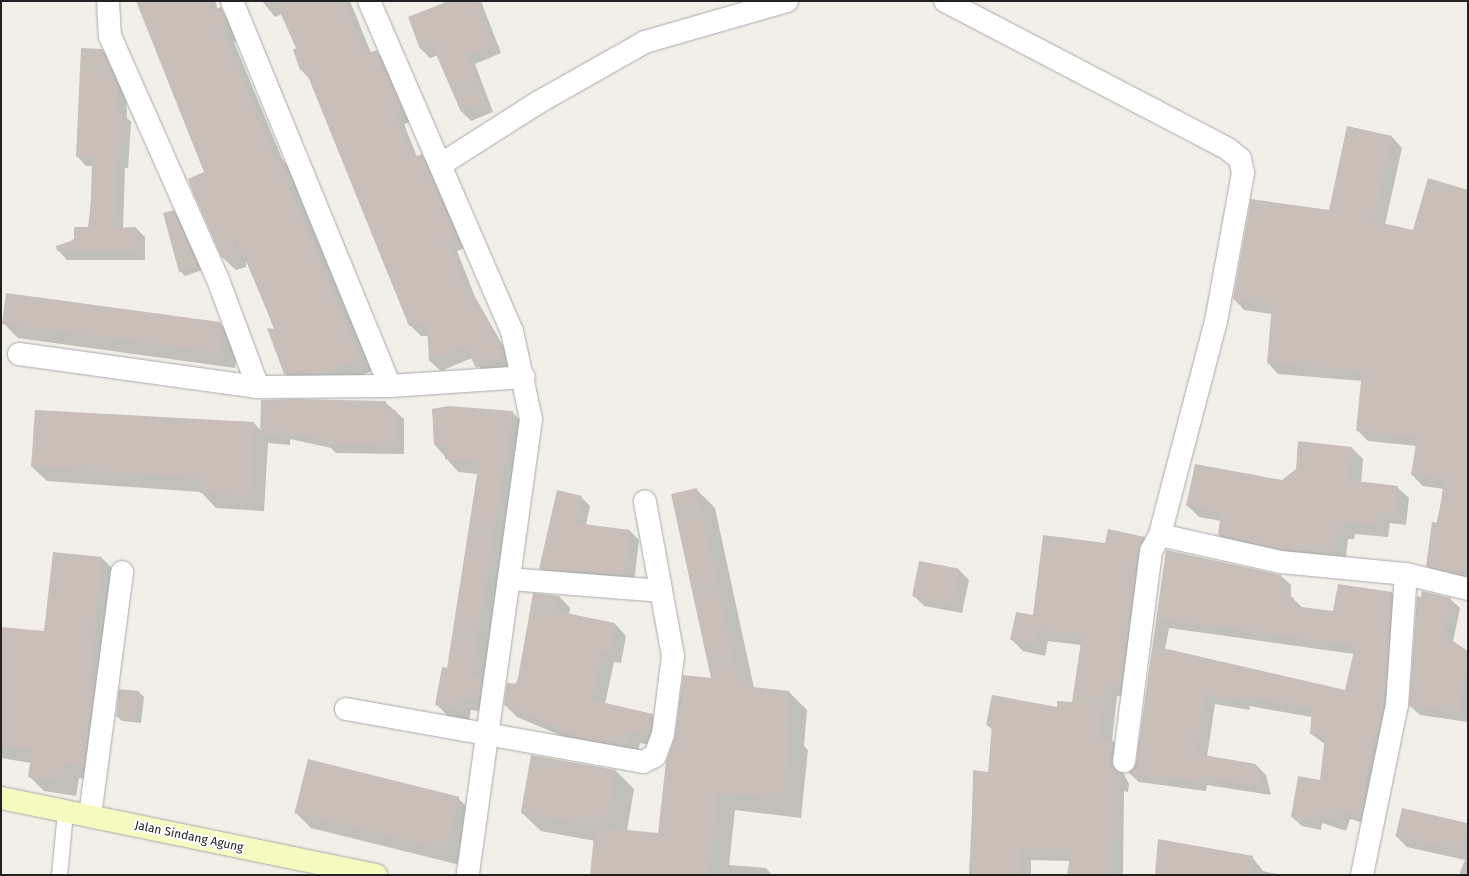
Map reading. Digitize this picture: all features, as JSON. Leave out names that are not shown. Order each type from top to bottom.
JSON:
[{"type":"main road","name":"Jalan Sindang Agung","points":[[1,798],[90,816],[326,870],[376,875]]},
{"type":"street","points":[[108,1],[110,36],[217,277],[258,387]]},
{"type":"street","points":[[232,1],[390,386]]},
{"type":"street","points":[[440,165],[539,102],[645,42],[787,1]]},
{"type":"street","points":[[945,1],[1228,149],[1240,159],[1242,180],[1216,322],[1160,535],[1151,551],[1124,761]]},
{"type":"street","points":[[373,2],[440,165],[512,331],[524,376],[531,419],[468,875]]},
{"type":"street","points":[[20,354],[258,387],[390,386],[524,376]]},
{"type":"street","points":[[346,709],[486,736],[643,762],[655,756],[663,734],[673,656],[645,502]]},
{"type":"street","points":[[1160,535],[1282,562],[1406,574],[1468,589]]},
{"type":"street","points":[[90,816],[122,572]]},
{"type":"street","points":[[1362,875],[1397,706],[1406,574]]},
{"type":"street","points":[[509,579],[661,591]]},
{"type":"lane","points":[[59,875],[65,811]]},
{"type":"building","points":[[136,1],[208,1],[212,11],[221,7],[229,26],[222,29],[276,162],[283,159],[292,180],[287,182],[360,358],[322,374],[284,374],[267,328],[274,329],[245,254],[242,256],[236,238],[234,255],[222,258],[192,190],[188,179],[204,172]]},
{"type":"building","points":[[275,1],[345,1],[366,54],[377,50],[403,110],[394,114],[412,158],[422,154],[457,236],[447,240],[469,294],[472,292],[504,354],[476,368],[465,346],[429,361],[427,325],[409,326],[305,69],[300,70],[293,50],[296,48]]},
{"type":"building","points":[[449,1],[476,1],[493,44],[467,55],[485,103],[461,112],[432,45],[420,49],[408,17]]},
{"type":"building","points":[[81,48],[102,49],[117,83],[118,112],[123,112],[119,160],[116,160],[114,228],[136,227],[136,251],[57,251],[56,246],[74,240],[74,227],[88,227],[91,205],[92,158],[76,157]]},
{"type":"building","points":[[1347,126],[1392,136],[1373,221],[1413,230],[1428,178],[1468,190],[1468,576],[1426,566],[1432,522],[1438,523],[1444,480],[1411,475],[1417,438],[1356,431],[1362,372],[1267,363],[1272,305],[1233,299],[1251,199],[1329,210]]},
{"type":"building","points":[[174,210],[198,266],[179,272],[163,213]]},
{"type":"building","points":[[6,293],[220,322],[223,330],[220,353],[2,324]]},
{"type":"building","points":[[294,399],[386,401],[385,410],[396,410],[396,446],[326,445],[326,441],[282,431],[281,437],[260,436],[261,400]]},
{"type":"building","points":[[448,406],[513,411],[471,676],[483,678],[480,695],[478,701],[458,697],[456,708],[435,705],[442,667],[447,668],[479,462],[445,459],[445,445],[434,445],[432,409]]},
{"type":"building","points":[[35,410],[254,422],[250,496],[200,493],[201,479],[31,467]]},
{"type":"building","points":[[1298,441],[1352,447],[1348,480],[1398,486],[1395,514],[1379,512],[1377,526],[1344,523],[1343,528],[1337,528],[1334,555],[1283,550],[1218,535],[1221,513],[1186,506],[1195,464],[1282,480],[1296,469]]},
{"type":"building","points":[[697,488],[738,681],[744,681],[743,686],[789,691],[786,731],[790,731],[783,800],[717,793],[709,875],[590,875],[595,827],[658,833],[666,762],[675,736],[683,675],[711,678],[671,494]]},
{"type":"building","points":[[557,490],[582,496],[576,523],[630,530],[625,575],[539,569]]},
{"type":"building","points":[[1108,529],[1145,537],[1139,549],[1121,687],[1106,685],[1099,739],[1114,741],[1112,760],[1117,771],[1116,781],[1113,780],[1111,875],[1067,875],[1071,850],[1020,848],[1018,875],[971,875],[973,770],[988,772],[992,726],[986,725],[992,695],[1057,707],[1057,701],[1072,702],[1082,635],[1037,630],[1034,644],[1010,640],[1016,612],[1033,615],[1043,535],[1105,543]]},
{"type":"building","points":[[1166,550],[1281,575],[1281,592],[1294,598],[1294,606],[1333,611],[1338,584],[1392,592],[1385,702],[1377,739],[1373,739],[1361,816],[1340,810],[1337,822],[1313,814],[1311,821],[1291,817],[1298,776],[1320,780],[1325,736],[1310,734],[1312,709],[1240,696],[1241,701],[1205,695],[1197,754],[1256,764],[1262,786],[1197,776],[1196,782],[1128,773],[1136,763]],"holes":[[[1159,619],[1355,646],[1345,690],[1154,646]]]},
{"type":"building","points":[[53,552],[102,557],[89,686],[94,687],[84,767],[65,764],[62,781],[28,777],[32,750],[1,747],[1,627],[44,631]]},
{"type":"building","points":[[919,561],[959,569],[952,604],[912,596]]},
{"type":"building","points":[[1422,591],[1451,598],[1444,635],[1468,651],[1468,676],[1465,675],[1459,713],[1409,706],[1417,596],[1421,597]]},
{"type":"building","points":[[533,593],[559,596],[556,611],[615,623],[610,652],[602,651],[592,700],[653,714],[649,736],[629,732],[626,745],[581,738],[504,705],[507,683],[517,684]]},
{"type":"building","points":[[119,689],[139,691],[136,719],[116,717]]},
{"type":"building","points":[[531,755],[616,770],[605,828],[521,813]]},
{"type":"building","points":[[308,759],[459,797],[446,851],[294,813]]},
{"type":"building","points":[[1402,808],[1468,823],[1462,852],[1395,836]]},
{"type":"building","points":[[1158,839],[1253,856],[1249,875],[1155,875]]}]
